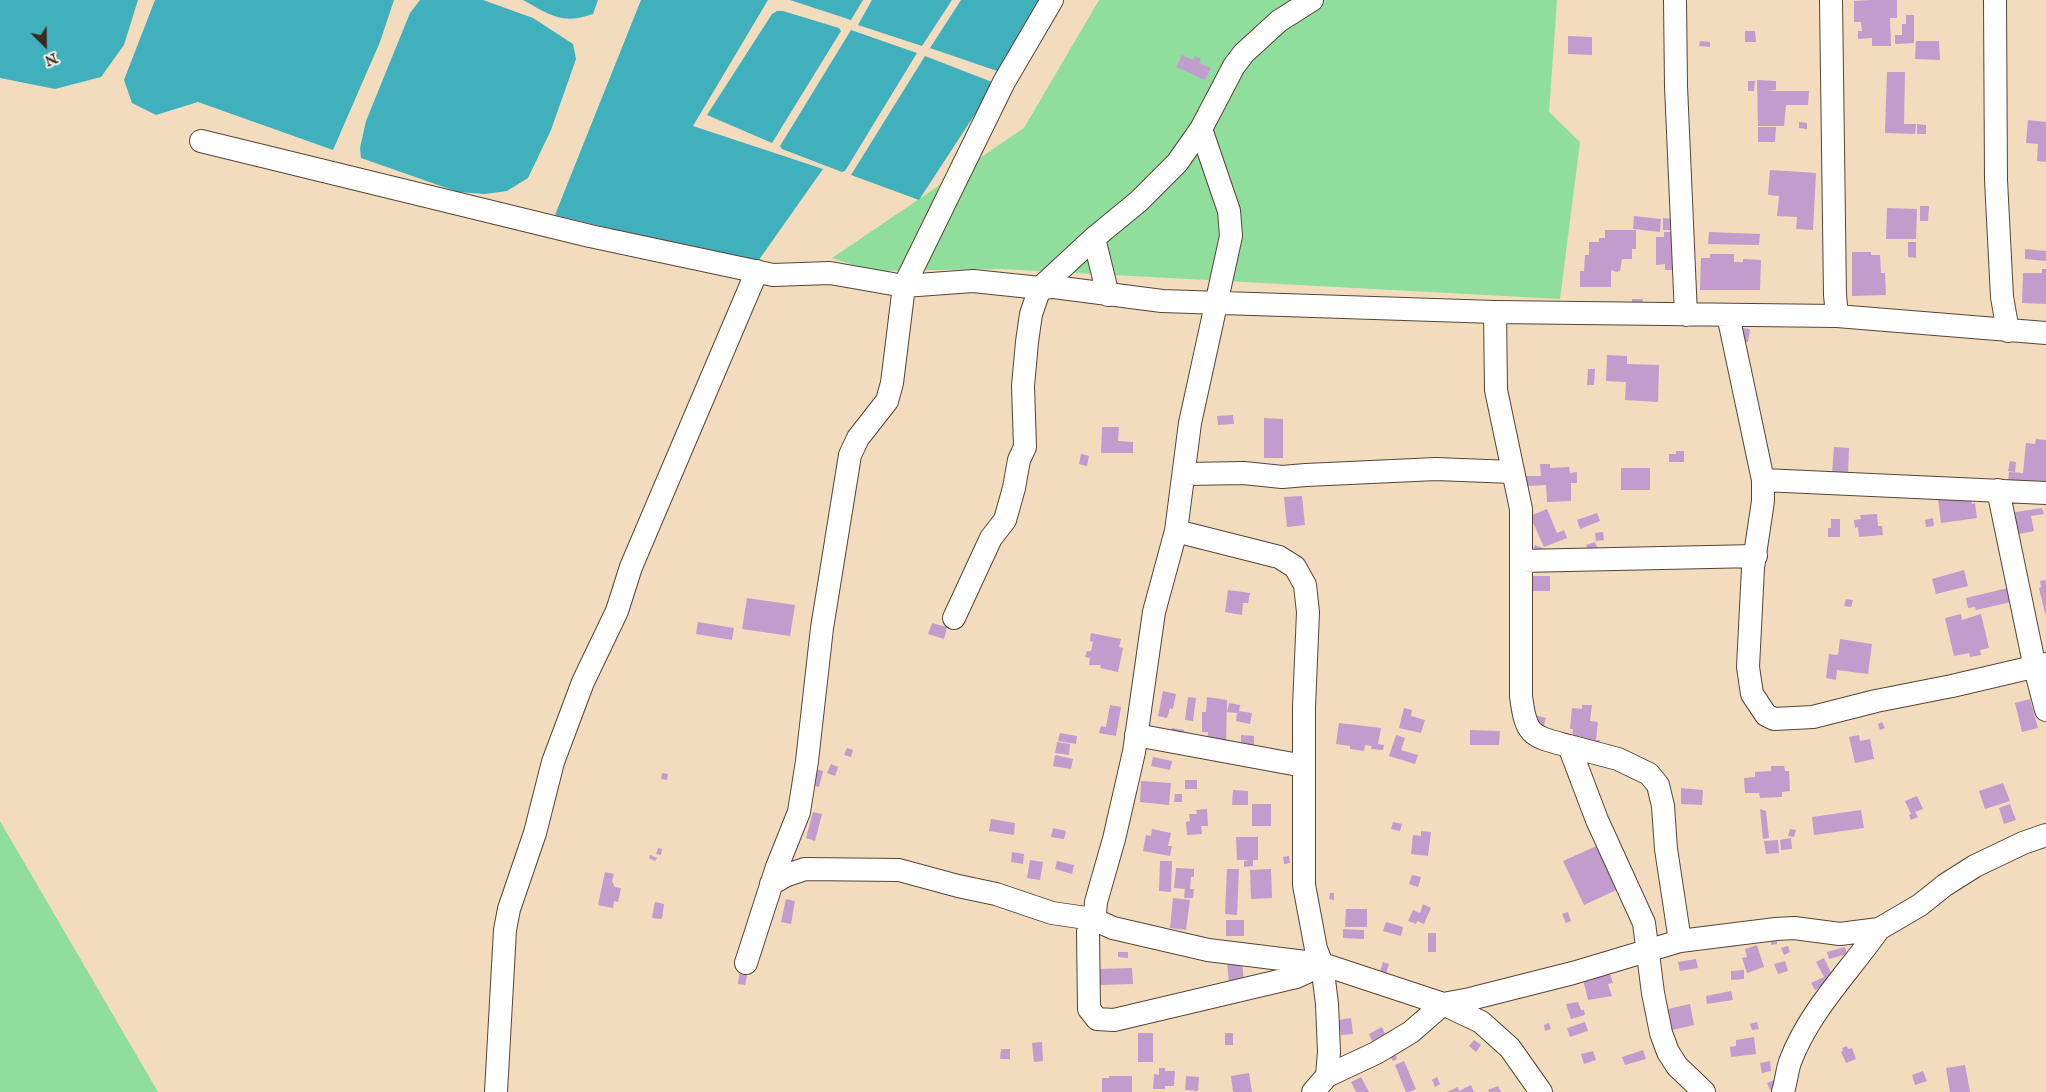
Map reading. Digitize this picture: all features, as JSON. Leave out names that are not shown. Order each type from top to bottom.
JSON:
[{"type":"street","points":[[746,963],[772,884],[800,812],[822,628],[850,456],[858,438],[887,401],[892,384],[904,286],[1004,82],[1052,0]]},
{"type":"street","points":[[954,618],[991,538],[1005,520],[1019,460],[1025,447],[1024,386],[1027,342],[1031,314],[1040,288],[1094,238],[1139,201],[1177,163],[1201,130],[1234,66],[1244,53],[1280,21],[1312,0]]},
{"type":"street","points":[[1675,0],[1676,86],[1686,315]]},
{"type":"street","points":[[1831,0],[1835,295],[1837,316]]},
{"type":"street","points":[[1995,0],[1996,180],[2002,297],[2008,331]]},
{"type":"street","points":[[1201,130],[1229,211],[1231,236],[1190,423],[1185,474],[1176,531],[1154,612],[1136,735],[1114,839],[1088,932],[1089,1009],[1097,1019],[1114,1020],[1296,977],[1319,964]]},
{"type":"street","points":[[200,140],[590,236],[773,275],[830,273],[904,286],[973,281],[1040,288],[1054,287],[1162,301],[1495,312],[1837,316],[2046,333]]},
{"type":"street","points":[[1094,238],[1108,295]]},
{"type":"street","points":[[496,1092],[505,930],[509,909],[535,833],[553,762],[583,682],[617,611],[631,567],[757,272]]},
{"type":"street","points":[[1495,312],[1496,390],[1521,510],[1521,696],[1523,716],[1528,728],[1538,738],[1618,759],[1649,774],[1658,785],[1663,806],[1666,849],[1680,941]]},
{"type":"street","points":[[1728,315],[1763,480],[1748,667],[1752,694],[1766,715],[1774,718],[1813,717],[1876,701],[2040,666]]},
{"type":"street","points":[[1185,474],[1244,473],[1282,478],[1306,475],[1436,469],[1513,472]]},
{"type":"street","points":[[1763,480],[2046,493]]},
{"type":"street","points":[[1998,490],[2040,666],[2046,710]]},
{"type":"street","points":[[1176,531],[1279,558],[1295,567],[1305,585],[1308,612],[1304,766],[1304,885],[1328,1004],[1329,1052],[1320,1084]]},
{"type":"street","points":[[1521,561],[1756,556]]},
{"type":"street","points":[[1136,735],[1304,766]]},
{"type":"street","points":[[1569,746],[1597,820],[1644,923],[1646,951],[1661,1033],[1668,1052],[1677,1066],[1704,1092]]},
{"type":"street","points":[[1320,1084],[1411,1032],[1443,1004],[1573,973],[1680,941],[1776,929],[1794,928],[1840,934],[1879,928],[1920,905],[1975,866],[2023,843],[2046,835]]},
{"type":"street","points":[[772,884],[787,874],[805,869],[900,870],[996,894],[1052,913],[1093,919],[1113,928],[1208,950],[1319,964],[1443,1004],[1481,1022],[1510,1048],[1541,1092]]},
{"type":"street","points":[[1784,1092],[1790,1063],[1809,1023],[1879,928]]},
{"type":"green space","points":[[1099,0],[1557,0],[1549,112],[1580,142],[1560,299],[1002,269],[871,271],[832,258],[1024,128]]},
{"type":"green space","points":[[0,821],[158,1092],[0,1092]]},
{"type":"water","points":[[0,0],[138,0],[124,45],[101,77],[55,89],[0,78]]},
{"type":"water","points":[[155,0],[394,0],[380,42],[333,150],[198,102],[156,115],[132,103],[124,80]]},
{"type":"water","points":[[420,0],[483,0],[533,18],[573,44],[576,59],[551,130],[528,178],[507,191],[485,194],[458,192],[361,158],[360,148],[366,121],[410,13]]},
{"type":"water","points":[[523,0],[598,0],[593,14],[573,19],[556,17]]},
{"type":"water","points":[[641,0],[768,0],[693,126],[823,169],[756,264],[555,215]]},
{"type":"water","points":[[790,0],[863,0],[851,20]]},
{"type":"water","points":[[872,0],[952,0],[922,46],[858,25]]},
{"type":"water","points":[[961,0],[1045,0],[1000,72],[930,48]]},
{"type":"water","points":[[777,11],[783,11],[839,28],[841,31],[772,143],[707,115],[772,14]]},
{"type":"water","points":[[851,30],[917,53],[845,171],[842,172],[782,149],[780,146]]},
{"type":"water","points":[[925,56],[992,82],[994,85],[919,200],[851,175]]},
{"type":"building","points":[[1897,0],[1897,18],[1890,18],[1891,46],[1872,46],[1872,38],[1858,39],[1858,31],[1862,31],[1861,22],[1854,22],[1854,1]]},
{"type":"building","points":[[1906,15],[1914,15],[1914,43],[1895,44],[1895,35],[1902,35],[1902,24],[1906,24]]},
{"type":"building","points":[[1745,31],[1755,31],[1756,42],[1745,42]]},
{"type":"building","points":[[1568,36],[1592,37],[1592,55],[1568,54]]},
{"type":"building","points":[[1700,41],[1710,42],[1710,47],[1699,46]]},
{"type":"building","points":[[1916,41],[1939,41],[1940,60],[1915,59]]},
{"type":"building","points":[[1182,55],[1193,60],[1195,56],[1201,59],[1199,63],[1211,68],[1205,80],[1176,67]]},
{"type":"building","points":[[1887,72],[1905,72],[1904,124],[1916,124],[1915,134],[1885,133]]},
{"type":"building","points":[[1757,80],[1776,81],[1776,90],[1766,91],[1809,91],[1808,105],[1786,105],[1784,126],[1758,126]]},
{"type":"building","points":[[1748,81],[1755,81],[1754,91],[1748,91]]},
{"type":"building","points":[[2028,120],[2046,122],[2046,162],[2037,161],[2038,144],[2026,143]]},
{"type":"building","points":[[1799,122],[1807,123],[1807,129],[1799,128]]},
{"type":"building","points":[[1917,124],[1926,125],[1926,134],[1917,134]]},
{"type":"building","points":[[1758,127],[1776,127],[1775,142],[1758,142]]},
{"type":"building","points":[[1770,170],[1816,173],[1813,230],[1796,229],[1797,217],[1777,216],[1779,196],[1768,195]]},
{"type":"building","points":[[1920,206],[1929,206],[1928,221],[1920,221]]},
{"type":"building","points":[[1887,208],[1917,209],[1916,239],[1886,239]]},
{"type":"building","points":[[1634,216],[1661,219],[1660,232],[1633,229]]},
{"type":"building","points":[[1663,218],[1673,219],[1673,230],[1663,230]]},
{"type":"building","points":[[1605,230],[1636,230],[1636,249],[1632,249],[1632,259],[1622,259],[1620,271],[1611,270],[1611,287],[1580,287],[1580,271],[1584,271],[1585,255],[1589,255],[1589,242],[1599,242],[1599,238],[1605,238]]},
{"type":"building","points":[[1664,232],[1674,232],[1674,270],[1665,270],[1665,264],[1656,265],[1656,237],[1664,237]]},
{"type":"building","points":[[1709,232],[1760,234],[1759,245],[1708,244]]},
{"type":"building","points":[[1908,242],[1916,242],[1916,258],[1908,257]]},
{"type":"building","points":[[2025,249],[2046,251],[2046,261],[2025,259]]},
{"type":"building","points":[[1852,252],[1871,252],[1871,255],[1880,255],[1881,273],[1885,273],[1886,295],[1852,296]]},
{"type":"building","points":[[1710,254],[1734,254],[1734,262],[1743,262],[1743,259],[1761,260],[1760,290],[1700,290],[1701,258],[1710,258]]},
{"type":"building","points":[[2042,269],[2046,269],[2046,304],[2022,303],[2023,273],[2042,273]]},
{"type":"building","points":[[1632,299],[1643,299],[1642,305],[1632,304]]},
{"type":"building","points":[[1742,328],[1750,329],[1748,342],[1740,341]]},
{"type":"building","points":[[1607,355],[1627,356],[1627,364],[1659,365],[1658,402],[1625,400],[1626,382],[1606,381]]},
{"type":"building","points":[[1588,369],[1595,369],[1594,385],[1587,385]]},
{"type":"building","points":[[1233,415],[1234,424],[1218,425],[1217,416]]},
{"type":"building","points":[[1264,418],[1283,419],[1283,458],[1264,458]]},
{"type":"building","points":[[1102,427],[1119,427],[1118,441],[1133,442],[1133,453],[1101,453]]},
{"type":"building","points":[[2036,439],[2046,440],[2046,487],[2008,483],[2009,472],[2023,473],[2026,443],[2035,444]]},
{"type":"building","points":[[1834,447],[1849,448],[1848,475],[1832,474]]},
{"type":"building","points":[[1676,451],[1684,451],[1684,462],[1669,462],[1669,454],[1676,454]]},
{"type":"building","points":[[1081,454],[1089,456],[1087,466],[1079,464]]},
{"type":"building","points":[[2010,461],[2016,462],[2015,472],[2008,471]]},
{"type":"building","points":[[1540,464],[1550,464],[1550,468],[1569,467],[1570,473],[1577,472],[1577,483],[1571,483],[1571,501],[1547,502],[1546,485],[1526,486],[1526,476],[1541,476]]},
{"type":"building","points":[[1621,468],[1650,468],[1650,490],[1621,490]]},
{"type":"building","points":[[1970,494],[1972,504],[1975,503],[1977,518],[1941,523],[1938,499]]},
{"type":"building","points":[[1302,496],[1305,525],[1287,527],[1284,497]]},
{"type":"building","points":[[2042,508],[2044,514],[2031,516],[2034,531],[2014,535],[2010,513]]},
{"type":"building","points":[[1547,509],[1557,533],[1564,530],[1567,538],[1544,547],[1530,516]]},
{"type":"building","points":[[1597,513],[1600,521],[1580,529],[1577,520]]},
{"type":"building","points":[[1877,514],[1878,526],[1882,526],[1883,535],[1859,537],[1858,527],[1855,528],[1854,520],[1861,519],[1860,515]]},
{"type":"building","points":[[1933,518],[1934,526],[1926,527],[1925,520]]},
{"type":"building","points":[[1831,519],[1840,519],[1840,537],[1828,537]]},
{"type":"building","points":[[1603,532],[1604,540],[1596,541],[1595,533]]},
{"type":"building","points":[[1595,542],[1598,550],[1589,553],[1586,545]]},
{"type":"building","points":[[1535,545],[1545,549],[1542,556],[1532,553]]},
{"type":"building","points":[[1964,570],[1968,586],[1936,594],[1932,579]]},
{"type":"building","points":[[1532,576],[1550,576],[1550,591],[1532,591]]},
{"type":"building","points":[[2046,580],[2045,613],[2039,588],[2041,587],[2040,581]]},
{"type":"building","points":[[2008,588],[2011,602],[1976,610],[1975,607],[1968,608],[1966,598]]},
{"type":"building","points":[[1228,590],[1250,593],[1248,603],[1243,603],[1242,615],[1225,612]]},
{"type":"building","points":[[747,598],[795,605],[790,636],[742,629]]},
{"type":"building","points":[[1846,599],[1853,600],[1851,607],[1844,606]]},
{"type":"building","points":[[1961,614],[1962,620],[1981,614],[1989,648],[1980,650],[1981,655],[1970,657],[1969,653],[1954,656],[1945,618]]},
{"type":"building","points":[[698,622],[734,628],[732,640],[696,634]]},
{"type":"building","points":[[932,623],[947,627],[944,639],[928,634]]},
{"type":"building","points":[[1091,633],[1121,639],[1119,647],[1123,648],[1118,672],[1100,668],[1101,665],[1089,665],[1090,658],[1085,657],[1087,651],[1091,651],[1093,642],[1090,641]]},
{"type":"building","points":[[1840,639],[1872,644],[1868,674],[1837,670],[1836,680],[1826,678],[1829,654],[1838,655]]},
{"type":"building","points":[[1163,691],[1176,694],[1173,709],[1170,708],[1167,718],[1158,716]]},
{"type":"building","points":[[1188,697],[1196,698],[1193,721],[1185,720]]},
{"type":"building","points":[[1207,697],[1227,700],[1226,747],[1207,744],[1208,732],[1202,732],[1202,712],[1206,712]]},
{"type":"building","points":[[2030,699],[2038,728],[2022,732],[2015,703]]},
{"type":"building","points":[[1229,703],[1240,705],[1239,711],[1252,713],[1250,724],[1236,721],[1237,713],[1227,712]]},
{"type":"building","points":[[1110,705],[1121,707],[1116,736],[1099,733],[1101,726],[1106,727]]},
{"type":"building","points":[[1582,705],[1592,705],[1590,721],[1598,722],[1596,740],[1600,740],[1599,749],[1572,742],[1573,729],[1570,729],[1572,708],[1582,709]]},
{"type":"building","points":[[1404,708],[1412,710],[1411,716],[1425,720],[1421,733],[1399,728]]},
{"type":"building","points":[[1534,715],[1546,718],[1542,731]]},
{"type":"building","points":[[1882,722],[1885,728],[1880,730],[1878,724]]},
{"type":"building","points":[[1339,723],[1381,728],[1378,744],[1384,745],[1383,750],[1371,749],[1372,746],[1365,745],[1364,751],[1336,744]]},
{"type":"building","points":[[1172,728],[1184,730],[1182,740],[1170,737]]},
{"type":"building","points":[[1470,730],[1500,731],[1499,745],[1470,745]]},
{"type":"building","points":[[1060,733],[1077,736],[1076,744],[1058,741]]},
{"type":"building","points":[[1241,735],[1254,736],[1254,746],[1241,746]]},
{"type":"building","points":[[1396,735],[1405,738],[1401,750],[1418,755],[1415,764],[1389,756]]},
{"type":"building","points":[[1859,735],[1860,741],[1870,739],[1874,759],[1855,763],[1849,737]]},
{"type":"building","points":[[1057,742],[1070,744],[1069,755],[1055,753]]},
{"type":"building","points":[[847,748],[853,750],[851,757],[844,755]]},
{"type":"building","points":[[1055,755],[1073,759],[1071,769],[1053,766]]},
{"type":"building","points":[[1153,757],[1172,761],[1170,770],[1151,766]]},
{"type":"building","points":[[831,764],[838,767],[835,776],[827,773]]},
{"type":"building","points":[[1771,766],[1784,766],[1785,771],[1789,771],[1790,791],[1782,792],[1782,797],[1760,798],[1759,793],[1745,793],[1744,778],[1755,777],[1755,772],[1771,771]]},
{"type":"building","points":[[815,769],[823,771],[819,787],[811,785]]},
{"type":"building","points":[[662,773],[668,774],[667,780],[661,779]]},
{"type":"building","points":[[1185,780],[1197,780],[1197,789],[1185,789]]},
{"type":"building","points":[[1141,781],[1171,783],[1169,805],[1140,802]]},
{"type":"building","points":[[2003,783],[2010,801],[1985,809],[1979,791]]},
{"type":"building","points":[[1681,788],[1703,790],[1702,805],[1681,804]]},
{"type":"building","points":[[1233,790],[1248,791],[1248,805],[1232,805]]},
{"type":"building","points":[[1175,794],[1182,794],[1182,802],[1174,802]]},
{"type":"building","points":[[1917,796],[1923,809],[1915,812],[1918,817],[1911,820],[1909,815],[1911,814],[1905,801]]},
{"type":"building","points":[[1252,804],[1271,804],[1271,826],[1252,826]]},
{"type":"building","points":[[2010,804],[2016,820],[2004,824],[1999,808]]},
{"type":"building","points":[[1207,809],[1208,826],[1201,826],[1202,834],[1187,835],[1186,822],[1190,821],[1189,814],[1197,814],[1196,810]]},
{"type":"building","points":[[1760,809],[1766,811],[1769,838],[1763,839]]},
{"type":"building","points":[[1861,810],[1864,828],[1814,835],[1812,817]]},
{"type":"building","points":[[813,812],[822,814],[815,841],[806,838]]},
{"type":"building","points":[[991,819],[1015,823],[1014,835],[989,831]]},
{"type":"building","points":[[1393,822],[1402,824],[1400,831],[1391,829]]},
{"type":"building","points":[[1053,828],[1066,831],[1064,839],[1051,837]]},
{"type":"building","points":[[1152,829],[1171,833],[1168,846],[1172,846],[1170,856],[1143,851],[1146,835],[1151,836]]},
{"type":"building","points":[[1790,829],[1796,830],[1794,837],[1788,836]]},
{"type":"building","points":[[1421,831],[1431,832],[1428,856],[1411,854],[1413,835],[1421,836]]},
{"type":"building","points":[[1236,837],[1258,837],[1258,860],[1253,860],[1253,866],[1244,867],[1244,861],[1250,860],[1237,860]]},
{"type":"building","points":[[1791,838],[1792,849],[1781,850],[1780,840]]},
{"type":"building","points":[[1778,840],[1779,853],[1766,854],[1764,841]]},
{"type":"building","points":[[1601,844],[1621,888],[1584,905],[1563,861]]},
{"type":"building","points":[[658,848],[662,849],[661,855],[656,854]]},
{"type":"building","points":[[1012,852],[1024,854],[1023,864],[1011,862]]},
{"type":"building","points":[[650,855],[657,858],[655,861],[649,858]]},
{"type":"building","points":[[1289,856],[1290,863],[1284,864],[1283,857]]},
{"type":"building","points":[[1030,860],[1043,862],[1040,880],[1027,878]]},
{"type":"building","points":[[1057,861],[1074,865],[1072,874],[1055,869]]},
{"type":"building","points":[[1160,861],[1172,861],[1171,892],[1159,891]]},
{"type":"building","points":[[1176,868],[1194,869],[1194,877],[1191,877],[1190,889],[1194,889],[1193,898],[1184,898],[1185,889],[1174,888]]},
{"type":"building","points":[[1227,869],[1239,869],[1237,915],[1225,914]]},
{"type":"building","points":[[1271,869],[1272,898],[1251,899],[1250,870]]},
{"type":"building","points":[[605,872],[614,874],[612,881],[615,887],[621,888],[618,902],[614,901],[613,908],[598,905]]},
{"type":"building","points":[[1412,875],[1421,877],[1418,887],[1409,884]]},
{"type":"building","points":[[1330,893],[1334,893],[1334,900],[1329,899]]},
{"type":"building","points":[[1173,898],[1190,900],[1186,930],[1170,928]]},
{"type":"building","points":[[786,899],[795,901],[791,924],[781,922]]},
{"type":"building","points":[[655,902],[664,904],[662,919],[652,918]]},
{"type":"building","points":[[1423,904],[1431,908],[1424,924],[1417,921],[1416,924],[1408,921],[1413,910],[1420,913]]},
{"type":"building","points":[[1346,909],[1367,909],[1367,927],[1345,927]]},
{"type":"building","points":[[1568,912],[1571,921],[1566,923],[1562,914]]},
{"type":"building","points":[[1226,920],[1244,920],[1244,936],[1226,936]]},
{"type":"building","points":[[1386,922],[1403,927],[1401,936],[1383,931]]},
{"type":"building","points":[[1343,929],[1364,930],[1364,939],[1343,938]]},
{"type":"building","points":[[1428,933],[1436,933],[1436,952],[1428,952]]},
{"type":"building","points":[[1771,937],[1777,937],[1777,944],[1771,945]]},
{"type":"building","points":[[1757,945],[1764,967],[1747,973],[1742,958],[1747,957],[1745,949]]},
{"type":"building","points":[[1788,946],[1790,952],[1784,955],[1781,948]]},
{"type":"building","points":[[1845,947],[1847,954],[1829,959],[1827,952]]},
{"type":"building","points":[[1118,952],[1128,952],[1128,958],[1118,957]]},
{"type":"building","points":[[1824,958],[1835,981],[1815,990],[1811,983],[1824,977],[1816,962]]},
{"type":"building","points":[[1696,959],[1698,968],[1680,971],[1678,962]]},
{"type":"building","points":[[1242,960],[1244,983],[1229,984],[1227,961]]},
{"type":"building","points":[[1785,961],[1788,971],[1778,974],[1774,964]]},
{"type":"building","points":[[1383,962],[1389,964],[1386,973],[1380,971]]},
{"type":"building","points":[[1132,968],[1133,984],[1100,985],[1099,969]]},
{"type":"building","points":[[1744,970],[1744,979],[1731,980],[1731,971]]},
{"type":"building","points":[[739,974],[747,975],[745,985],[738,984]]},
{"type":"building","points":[[1610,974],[1613,983],[1608,984],[1612,996],[1588,1000],[1583,979]]},
{"type":"building","points":[[1731,991],[1733,1000],[1707,1004],[1706,996]]},
{"type":"building","points":[[1578,1002],[1585,1015],[1571,1019],[1566,1004]]},
{"type":"building","points":[[1690,1004],[1694,1025],[1672,1030],[1668,1009]]},
{"type":"building","points":[[1351,1018],[1353,1034],[1341,1035],[1339,1020]]},
{"type":"building","points":[[1585,1022],[1588,1031],[1570,1037],[1567,1028]]},
{"type":"building","points":[[1757,1022],[1759,1029],[1752,1030],[1750,1024]]},
{"type":"building","points":[[1549,1023],[1551,1029],[1545,1031],[1544,1025]]},
{"type":"building","points":[[1382,1027],[1385,1034],[1372,1041],[1369,1034]]},
{"type":"building","points":[[1138,1033],[1153,1033],[1153,1062],[1138,1062]]},
{"type":"building","points":[[1225,1033],[1233,1033],[1233,1045],[1225,1045]]},
{"type":"building","points":[[1754,1037],[1756,1054],[1731,1057],[1730,1047],[1736,1046],[1736,1040]]},
{"type":"building","points":[[1474,1040],[1481,1045],[1476,1052],[1469,1046]]},
{"type":"building","points":[[1042,1042],[1043,1061],[1034,1062],[1032,1043]]},
{"type":"building","points":[[1847,1046],[1848,1049],[1852,1048],[1856,1059],[1846,1063],[1841,1052],[1843,1051],[1842,1048]]},
{"type":"building","points":[[1001,1049],[1010,1049],[1010,1059],[1000,1059]]},
{"type":"building","points":[[1393,1049],[1397,1059],[1393,1061],[1388,1052]]},
{"type":"building","points":[[1643,1050],[1646,1059],[1625,1065],[1622,1057]]},
{"type":"building","points":[[1593,1051],[1596,1060],[1584,1064],[1581,1054]]},
{"type":"building","points":[[1404,1061],[1416,1089],[1409,1092],[1406,1092],[1395,1065]]},
{"type":"building","points":[[1770,1061],[1771,1071],[1762,1073],[1760,1063]]},
{"type":"building","points":[[1965,1065],[1970,1092],[1950,1092],[1946,1068]]},
{"type":"building","points":[[1159,1068],[1165,1068],[1165,1071],[1175,1071],[1174,1086],[1165,1086],[1165,1089],[1153,1089],[1154,1074],[1159,1075]]},
{"type":"building","points":[[1923,1071],[1927,1081],[1915,1085],[1912,1075]]},
{"type":"building","points":[[1249,1073],[1252,1092],[1233,1092],[1231,1076]]},
{"type":"building","points":[[1109,1076],[1132,1076],[1132,1092],[1102,1092],[1102,1078],[1109,1078]]},
{"type":"building","points":[[1186,1076],[1199,1077],[1198,1091],[1185,1090]]},
{"type":"building","points":[[1361,1077],[1369,1092],[1356,1092],[1351,1082]]},
{"type":"building","points":[[1437,1077],[1440,1084],[1435,1087],[1432,1080]]},
{"type":"building","points":[[1774,1080],[1777,1088],[1770,1090],[1767,1083]]},
{"type":"building","points":[[1471,1085],[1474,1092],[1447,1092],[1458,1087],[1459,1091]]},
{"type":"building","points":[[1498,1086],[1501,1092],[1489,1092],[1488,1090]]}]
